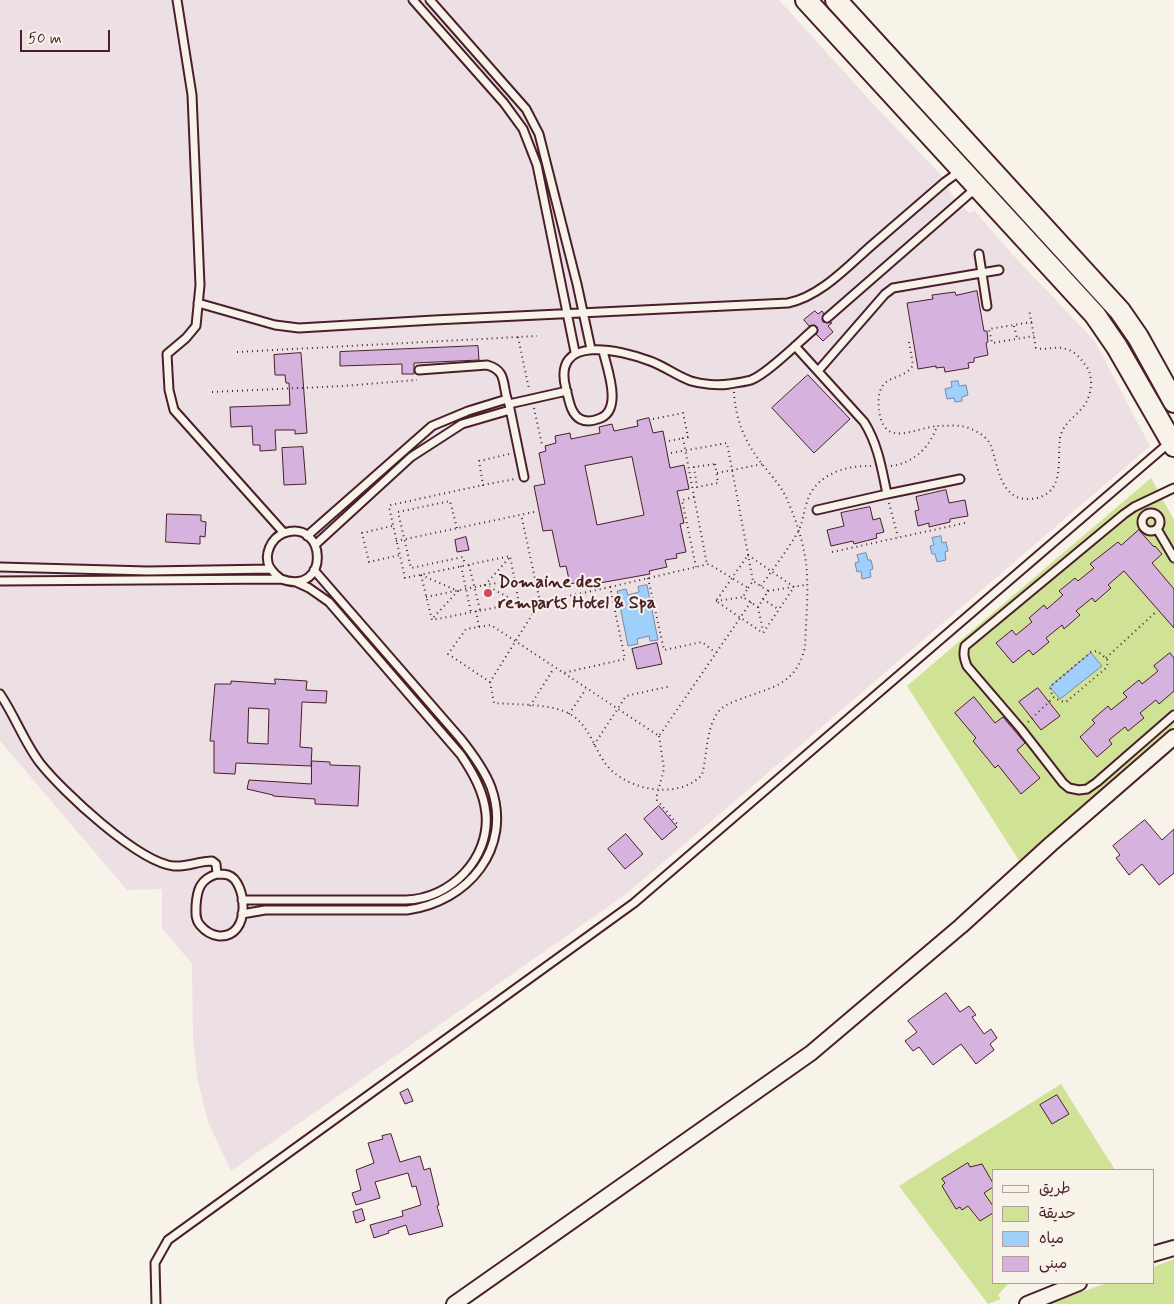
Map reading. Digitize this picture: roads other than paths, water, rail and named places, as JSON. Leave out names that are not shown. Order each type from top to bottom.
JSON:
[{"type":"street","points":[[806,0],[1078,295],[1101,324],[1173,443]]},
{"type":"street","points":[[836,0],[1120,311],[1138,337],[1174,402]]},
{"type":"street","points":[[1101,324],[1120,311]]},
{"type":"street","points":[[1116,348],[1138,337]]},
{"type":"street","points":[[454,1304],[811,1053],[962,926],[1051,844],[1174,737]]},
{"type":"street","points":[[1154,1254],[1174,1248]]},
{"type":"street","points":[[1027,1304],[1077,1284]]},
{"type":"lane","points":[[176,0],[192,95],[200,285],[196,326],[186,338],[167,354],[174,410],[284,533]]},
{"type":"lane","points":[[413,0],[504,103],[523,129],[537,165],[575,352]]},
{"type":"lane","points":[[430,0],[526,109],[539,134],[591,349]]},
{"type":"lane","points":[[450,42],[460,33]]},
{"type":"lane","points":[[198,303],[275,325],[299,328],[761,305],[800,300],[838,275],[945,182],[962,170]]},
{"type":"lane","points":[[828,318],[978,186]]},
{"type":"lane","points":[[979,254],[988,306]]},
{"type":"lane","points":[[818,372],[885,294],[893,288],[999,270]]},
{"type":"lane","points":[[603,351],[612,386],[612,402],[609,412],[602,418],[591,421],[580,419],[572,411],[563,378],[566,364],[575,352],[591,349],[632,354],[693,382],[726,385],[752,379],[813,330]]},
{"type":"lane","points":[[794,346],[871,432],[887,494]]},
{"type":"lane","points":[[419,370],[487,365],[496,368],[502,374],[524,476]]},
{"type":"lane","points":[[307,536],[432,426],[468,411],[567,391]]},
{"type":"lane","points":[[315,545],[411,458],[462,424],[508,404]]},
{"type":"lane","points":[[156,1304],[154,1263],[168,1240],[634,903],[1173,443]]},
{"type":"lane","points":[[818,510],[960,479]]},
{"type":"lane","points":[[1173,491],[1134,507],[1124,514],[965,646],[964,658],[967,666],[1021,729],[1062,783],[1069,788],[1087,789],[1174,716]]},
{"type":"lane","points":[[1157,529],[1174,558]]},
{"type":"lane","points":[[281,579],[268,563],[269,548],[278,537],[292,531],[307,536],[315,545],[318,558],[314,570],[303,580],[296,582]]},
{"type":"lane","points":[[0,567],[148,571],[271,569]]},
{"type":"lane","points":[[242,914],[265,910],[407,910],[430,906],[446,899],[474,877],[492,844],[495,826],[494,800],[491,787],[477,760],[314,570]]},
{"type":"lane","points":[[148,571],[148,580]]},
{"type":"lane","points":[[0,581],[281,579],[296,582],[309,588],[329,602],[461,755],[472,772],[484,803],[486,815],[485,835],[474,862],[454,882],[428,897],[414,900],[242,900]]},
{"type":"lane","points":[[0,694],[40,763],[57,783],[97,820],[153,858],[173,866],[212,861],[216,864],[217,874]]},
{"type":"lane","points":[[442,734],[450,728]]},
{"type":"lane","points":[[217,874],[229,875],[239,884],[242,900],[242,921],[238,929],[230,935],[214,936],[209,933],[196,917],[196,894],[199,886],[207,878],[217,874]]},
{"type":"lane","points":[[344,900],[344,910]]},
{"type":"water","points":[[958,381],[959,386],[966,385],[968,395],[962,397],[962,401],[955,402],[954,398],[947,399],[945,389],[952,387],[951,382]]},
{"type":"water","points":[[941,536],[942,543],[946,542],[948,551],[945,552],[946,560],[937,562],[930,546],[934,545],[932,538]]},
{"type":"water","points":[[866,553],[868,560],[871,560],[873,569],[870,570],[871,577],[862,579],[861,571],[857,572],[855,563],[859,562],[857,555]]},
{"type":"water","points":[[647,585],[658,640],[650,641],[649,636],[637,639],[638,644],[628,646],[617,591],[626,589],[628,595],[639,592],[638,587]]},
{"type":"water","points":[[1091,653],[1102,666],[1060,699],[1050,687]]},
{"type":"place","name":"Domaine des remparts Hotel & Spa","points":[[488,593]]}]
